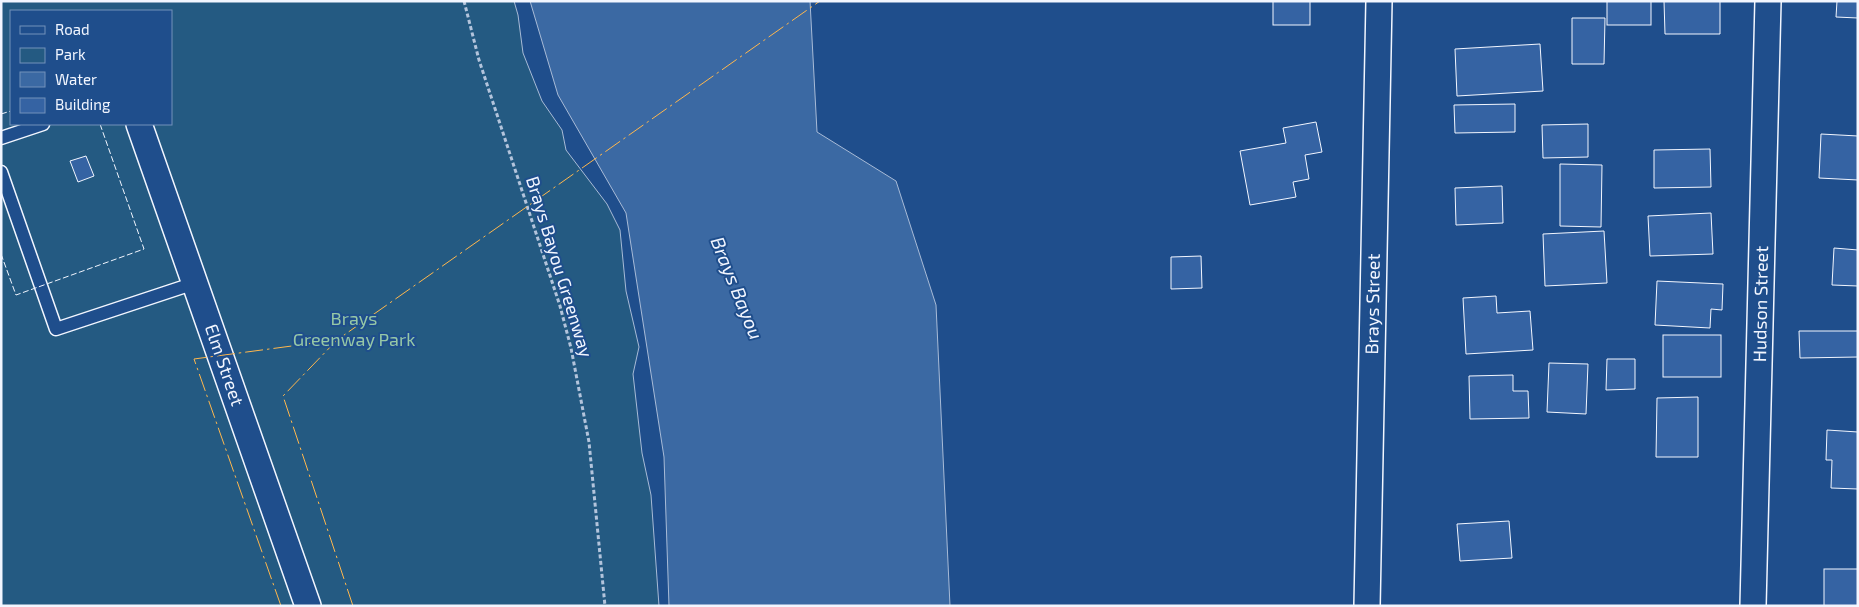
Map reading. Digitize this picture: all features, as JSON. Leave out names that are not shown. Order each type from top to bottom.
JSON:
[{"type":"street","name":"Brays Street","points":[[1368,606],[1379,1]]},
{"type":"street","name":"Hudson Street","points":[[1753,606],[1768,1]]},
{"type":"street","name":"Elm Street","points":[[139,125],[308,606]]},
{"type":"lane","points":[[1,138],[40,125]]},
{"type":"lane","points":[[1,172],[56,329],[195,283]]},
{"type":"path","name":"Brays Bayou Greenway","points":[[464,1],[479,60],[560,306],[571,348],[589,442],[605,606]]},
{"type":"green space","name":"Brays Greenway Park","points":[[1,1],[514,1],[518,15],[523,53],[542,101],[562,130],[566,150],[607,204],[620,230],[626,291],[639,347],[633,374],[642,453],[651,495],[659,606],[1,606]]},
{"type":"water","name":"Brays Bayou","points":[[530,1],[810,1],[817,132],[896,181],[936,305],[950,606],[669,606],[664,457],[626,213],[558,95]]},
{"type":"building","points":[[1273,1],[1310,1],[1310,25],[1273,25]]},
{"type":"building","points":[[1607,1],[1651,1],[1651,25],[1607,25]]},
{"type":"building","points":[[1664,1],[1720,1],[1720,34],[1665,34]]},
{"type":"building","points":[[1837,1],[1858,1],[1858,18],[1836,17]]},
{"type":"building","points":[[1572,18],[1605,18],[1604,64],[1572,64]]},
{"type":"building","points":[[1540,44],[1543,91],[1457,96],[1455,49]]},
{"type":"building","points":[[1515,104],[1515,132],[1455,133],[1454,105]]},
{"type":"building","points":[[1316,122],[1322,152],[1305,155],[1309,179],[1293,182],[1296,197],[1250,205],[1240,151],[1286,143],[1283,128]]},
{"type":"building","points":[[1588,124],[1588,157],[1543,158],[1542,125]]},
{"type":"building","points":[[1821,134],[1858,136],[1858,180],[1819,178]]},
{"type":"building","points":[[1710,149],[1711,187],[1654,188],[1654,150]]},
{"type":"building","points":[[86,156],[94,176],[78,182],[70,161]]},
{"type":"building","points":[[1560,164],[1602,165],[1601,227],[1560,226]]},
{"type":"building","points":[[1502,186],[1503,223],[1456,225],[1455,188]]},
{"type":"building","points":[[1711,213],[1713,254],[1650,256],[1648,216]]},
{"type":"building","points":[[1604,231],[1607,283],[1545,286],[1543,234]]},
{"type":"building","points":[[1834,248],[1858,250],[1858,286],[1832,285]]},
{"type":"building","points":[[1201,256],[1202,288],[1171,289],[1171,257]]},
{"type":"building","points":[[1657,281],[1723,284],[1722,310],[1711,309],[1710,328],[1655,325]]},
{"type":"building","points":[[1496,296],[1497,313],[1530,311],[1533,350],[1466,354],[1463,298]]},
{"type":"building","points":[[1799,331],[1858,331],[1858,357],[1800,358]]},
{"type":"building","points":[[1663,335],[1721,335],[1721,377],[1663,377]]},
{"type":"building","points":[[1607,359],[1635,359],[1635,389],[1606,390]]},
{"type":"building","points":[[1549,363],[1588,364],[1586,414],[1547,412]]},
{"type":"building","points":[[1513,375],[1513,391],[1528,391],[1529,418],[1470,419],[1469,376]]},
{"type":"building","points":[[1698,397],[1698,457],[1656,457],[1657,398]]},
{"type":"building","points":[[1827,430],[1858,432],[1858,489],[1831,488],[1832,460],[1826,460]]},
{"type":"building","points":[[1509,521],[1512,558],[1460,561],[1457,524]]},
{"type":"building","points":[[1824,569],[1858,569],[1858,606],[1824,606]]},
{"type":"fence","points":[[1,114],[10,111]]},
{"type":"fence","points":[[1,254],[16,295],[144,249],[100,125]]},
{"type":"power","points":[[353,606],[283,396],[337,340],[820,1]]},
{"type":"power","points":[[281,606],[194,359],[337,340]]}]
